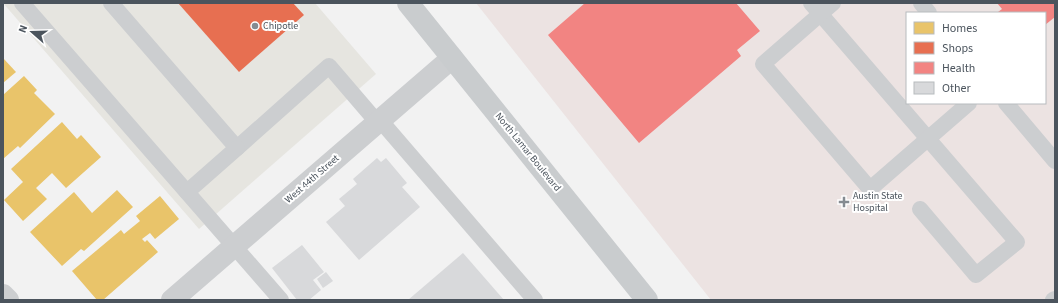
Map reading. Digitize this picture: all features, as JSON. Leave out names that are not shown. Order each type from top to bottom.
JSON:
[{"type":"main road","name":"North Lamar Boulevard","points":[[408,3],[647,300]]},
{"type":"street","name":"West 44th Street","points":[[172,300],[452,58]]},
{"type":"street","points":[[3,295],[8,300]]},
{"type":"lane","points":[[22,3],[281,300]]},
{"type":"lane","points":[[111,3],[237,148]]},
{"type":"lane","points":[[833,3],[816,8],[763,64],[870,189],[968,104]]},
{"type":"lane","points":[[816,8],[1017,242],[976,275],[920,209]]},
{"type":"lane","points":[[187,192],[329,66],[535,300]]},
{"type":"lane","points":[[1007,104],[1055,161]]},
{"type":"shaded area","points":[[3,3],[315,3],[376,74],[199,229]]},
{"type":"shaded area","name":"Austin State Hospital","points":[[476,3],[1055,3],[1055,300],[711,300]]},
{"type":"building: Homes","points":[[3,58],[16,72],[3,83]]},
{"type":"building: Homes","points":[[24,76],[37,90],[34,93],[55,114],[20,148],[18,146],[3,159],[3,95]]},
{"type":"building: Homes","points":[[62,122],[77,139],[81,135],[101,157],[66,188],[52,173],[36,188],[47,199],[23,221],[4,200],[23,182],[11,169]]},
{"type":"building: Homes","points":[[117,190],[133,207],[84,251],[81,249],[62,266],[30,232],[74,192],[92,213]]},
{"type":"building: Homes","points":[[160,196],[179,219],[155,239],[150,233],[142,239],[145,242],[147,240],[158,252],[103,300],[97,300],[72,271],[121,230],[124,234],[140,221],[136,216]]},
{"type":"building: Shops","points":[[178,3],[293,3],[304,15],[239,72]]},
{"type":"building: Health","points":[[585,3],[736,3],[760,31],[737,50],[741,56],[639,143],[548,35]]},
{"type":"building: Health","points":[[997,3],[1055,3],[1055,17],[1046,24],[1046,12],[998,12],[1002,9]]},
{"type":"building: Other","points":[[377,158],[381,162],[386,158],[407,183],[402,187],[420,207],[359,260],[326,222],[345,206],[339,199],[357,184],[353,179]]},
{"type":"building: Other","points":[[302,245],[324,272],[313,280],[321,290],[309,300],[297,300],[272,268]]},
{"type":"building: Other","points":[[463,253],[504,300],[408,300]]},
{"type":"building: Other","points":[[326,272],[333,281],[323,288],[317,279]]},
{"type":"place","name":"Chipotle","points":[[255,26]]},
{"type":"place","name":"Austin State Hospital","points":[[844,202]]}]
